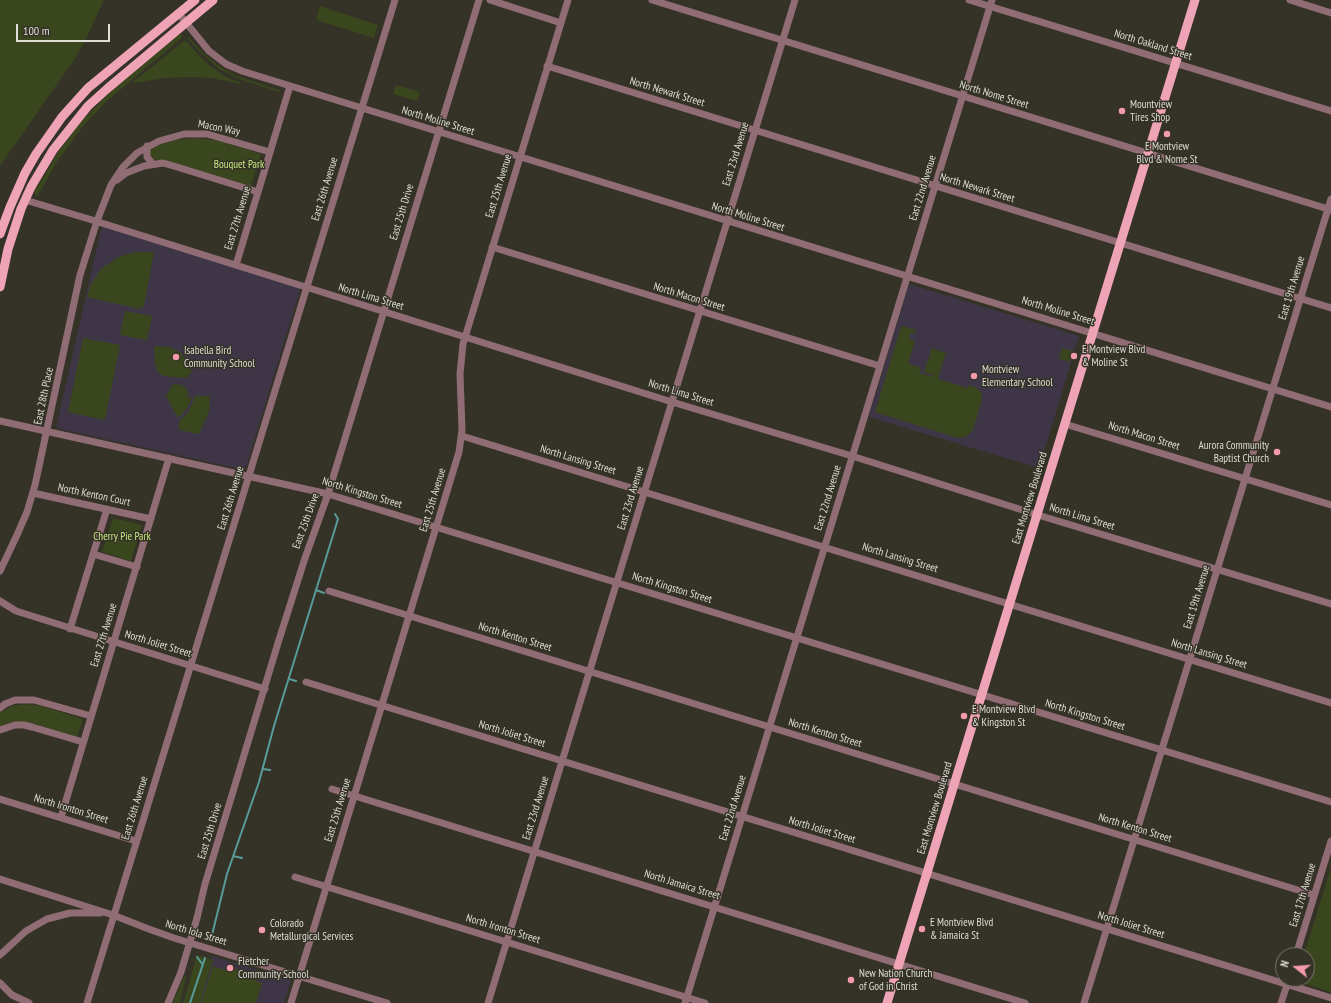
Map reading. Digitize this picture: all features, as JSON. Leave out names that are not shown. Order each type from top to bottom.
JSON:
[{"type":"main road","points":[[0,234],[25,173],[36,154],[62,117],[88,88],[195,0]]},
{"type":"main road","points":[[0,287],[12,236],[25,200],[40,170],[53,150],[88,106],[185,22],[213,0]]},
{"type":"main road","name":"East Montview Boulevard","points":[[887,1003],[1195,0]]},
{"type":"street","name":"East 26th Avenue","points":[[87,1003],[395,0]]},
{"type":"street","name":"East 25th Drive","points":[[168,1003],[180,974],[190,943],[204,884],[304,562],[328,494],[479,0]]},
{"type":"street","points":[[490,0],[561,23]]},
{"type":"street","name":"East 25th Avenue","points":[[291,1003],[459,452],[462,436],[460,368],[465,338],[568,0]]},
{"type":"street","name":"North Nome Street","points":[[652,0],[1329,210]]},
{"type":"street","name":"East 23rd Avenue","points":[[488,1003],[795,0]]},
{"type":"street","name":"North Oakland Street","points":[[969,0],[991,3],[1176,64],[1331,111]]},
{"type":"street","points":[[1290,0],[1331,12]]},
{"type":"street","name":"East 22nd Avenue","points":[[686,1000],[991,3]]},
{"type":"street","name":"North Moline Street","points":[[178,14],[209,51],[226,64],[242,71],[519,158],[1331,407]]},
{"type":"street","name":"North Newark Street","points":[[548,66],[1331,308]]},
{"type":"street","name":"East 27th Avenue","points":[[236,265],[290,86]]},
{"type":"street","name":"Macon Way","points":[[97,221],[111,185],[130,159],[147,146],[159,141],[184,134],[196,133],[232,140],[270,152]]},
{"type":"street","points":[[147,146],[147,157],[153,164]]},
{"type":"street","points":[[111,185],[126,173],[144,166],[163,163],[258,192]]},
{"type":"street","name":"East 19th Avenue","points":[[1084,1003],[1272,389],[1329,210],[1331,198]]},
{"type":"street","name":"North Lima Street","points":[[25,200],[97,221],[465,338],[1331,604]]},
{"type":"street","name":"East 28th Place","points":[[0,571],[17,535],[33,493],[48,431],[80,275],[97,221]]},
{"type":"street","name":"North Macon Street","points":[[492,247],[880,366]]},
{"type":"street","name":"North Kingston Street","points":[[0,421],[328,494],[1331,802]]},
{"type":"street","name":"North Macon Street","points":[[1065,424],[1331,505]]},
{"type":"street","name":"North Lansing Street","points":[[462,436],[1331,703]]},
{"type":"street","name":"East 27th Avenue","points":[[60,817],[169,458]]},
{"type":"street","name":"North Kenton Court","points":[[33,493],[151,519]]},
{"type":"street","points":[[70,628],[107,509]]},
{"type":"street","points":[[94,554],[136,567]]},
{"type":"street","name":"North Kenton Street","points":[[330,591],[1314,895]]},
{"type":"street","name":"North Joliet Street","points":[[0,601],[16,611],[265,689]]},
{"type":"street","name":"North Joliet Street","points":[[306,682],[927,874],[1275,978]]},
{"type":"street","points":[[0,708],[15,700],[34,700],[91,716]]},
{"type":"street","points":[[0,730],[15,725],[32,727],[83,742]]},
{"type":"street","name":"North Jamaica Street","points":[[332,789],[1025,1003]]},
{"type":"street","name":"North Ironton Street","points":[[0,799],[136,840]]},
{"type":"street","name":"East 17th Avenue","points":[[1298,947],[1331,841]]},
{"type":"street","name":"North Ironton Street","points":[[295,877],[507,942],[686,1000],[705,1003]]},
{"type":"street","name":"North Iola Street","points":[[0,879],[114,915],[151,930],[190,943],[387,1003]]},
{"type":"street","points":[[0,956],[26,931],[47,918],[70,913],[87,912],[114,915]]},
{"type":"street","points":[[0,983],[12,995],[29,1003]]},
{"type":"street","points":[[1281,1003],[1286,987]]},
{"type":"street","name":"North Joliet Street","points":[[1301,987],[1331,998]]},
{"type":"shaded area","name":"Isabella Bird Community School","points":[[102,225],[301,287],[245,470],[56,428]]},
{"type":"shaded area","name":"Montview Elementary School","points":[[909,284],[1079,336],[1039,468],[869,417]]},
{"type":"shaded area","name":"Fletcher Community School","points":[[212,956],[291,980],[284,1003],[198,1003]]},
{"type":"green space","points":[[0,0],[104,0],[86,39],[74,60],[0,166]]},
{"type":"green space","points":[[320,6],[378,25],[374,38],[316,20]]},
{"type":"green space","points":[[180,33],[183,37],[106,102],[84,125],[56,163],[37,197],[34,192],[36,187],[39,185],[57,154],[77,126],[110,92]]},
{"type":"green space","points":[[189,37],[203,53],[225,70],[237,76],[279,90],[279,92],[242,80],[219,69],[198,50],[187,38]]},
{"type":"green space","points":[[185,40],[209,65],[226,77],[241,83],[212,78],[191,77],[165,78],[133,82]]},
{"type":"green space","points":[[396,85],[420,92],[417,101],[393,94]]},
{"type":"green space","name":"Bouquet Park","points":[[193,138],[216,140],[261,154],[251,186],[174,163],[151,159],[149,154],[150,151],[157,146],[175,140]]},
{"type":"green space","points":[[135,252],[154,252],[144,306],[139,309],[87,297],[90,285],[101,269],[118,257]]},
{"type":"green space","points":[[125,311],[152,316],[147,340],[120,335]]},
{"type":"green space","points":[[901,326],[916,330],[915,333],[911,333],[909,339],[915,341],[908,363],[921,368],[919,373],[933,377],[933,375],[924,372],[932,348],[946,353],[938,379],[968,388],[969,385],[974,386],[981,392],[982,399],[973,430],[966,437],[958,438],[875,412]]},
{"type":"green space","points":[[83,338],[120,345],[105,420],[68,412]]},
{"type":"green space","points":[[154,346],[169,347],[181,353],[192,371],[187,378],[163,376],[157,371]]},
{"type":"green space","points":[[1062,348],[1073,351],[1070,362],[1059,359]]},
{"type":"green space","points":[[173,384],[183,385],[189,393],[186,396],[192,398],[186,410],[178,418],[166,396]]},
{"type":"green space","points":[[195,396],[210,396],[209,412],[199,434],[179,430],[179,422],[189,411]]},
{"type":"green space","name":"Cherry Pie Park","points":[[113,518],[142,525],[131,561],[102,552]]},
{"type":"green space","points":[[25,704],[41,706],[83,719],[77,737],[28,722],[12,722],[0,726],[0,713],[12,706]]},
{"type":"green space","points":[[1331,867],[1331,992],[1315,987],[1315,947],[1306,947]]},
{"type":"green space","points":[[197,955],[213,960],[200,1003],[183,1003]]},
{"type":"green space","points":[[213,966],[228,971],[236,969],[258,976],[256,981],[262,983],[256,1003],[201,1003]]},
{"type":"green space","points":[[184,976],[186,977],[180,1003],[173,1003]]},
{"type":"waterway","points":[[211,939],[227,874],[259,782],[274,726],[338,519],[335,514]]},
{"type":"waterway","points":[[316,590],[324,593]]},
{"type":"waterway","points":[[289,679],[296,681]]},
{"type":"waterway","points":[[263,769],[270,770]]},
{"type":"waterway","points":[[233,856],[242,858]]},
{"type":"waterway","points":[[197,957],[203,965]]},
{"type":"waterway","points":[[190,1003],[205,958]]},
{"type":"place","name":"Mountview Tires Shop","points":[[1122,111]]},
{"type":"place","name":"E Montview Blvd & Nome St","points":[[1167,134]]},
{"type":"place","name":"E Montview Blvd & Moline St","points":[[1074,356]]},
{"type":"place","name":"Isabella Bird Community School","points":[[176,357]]},
{"type":"place","name":"Montview Elementary School","points":[[974,376]]},
{"type":"place","name":"Aurora Community Baptist Church","points":[[1277,452]]},
{"type":"place","name":"E Montview Blvd & Kingston St","points":[[964,716]]},
{"type":"place","name":"E Montview Blvd & Jamaica St","points":[[922,929]]},
{"type":"place","name":"Colorado Metallurgical Services","points":[[262,930]]},
{"type":"place","name":"Fletcher Community School","points":[[230,968]]},
{"type":"place","name":"New Nation Church of God in Christ","points":[[851,980]]}]
